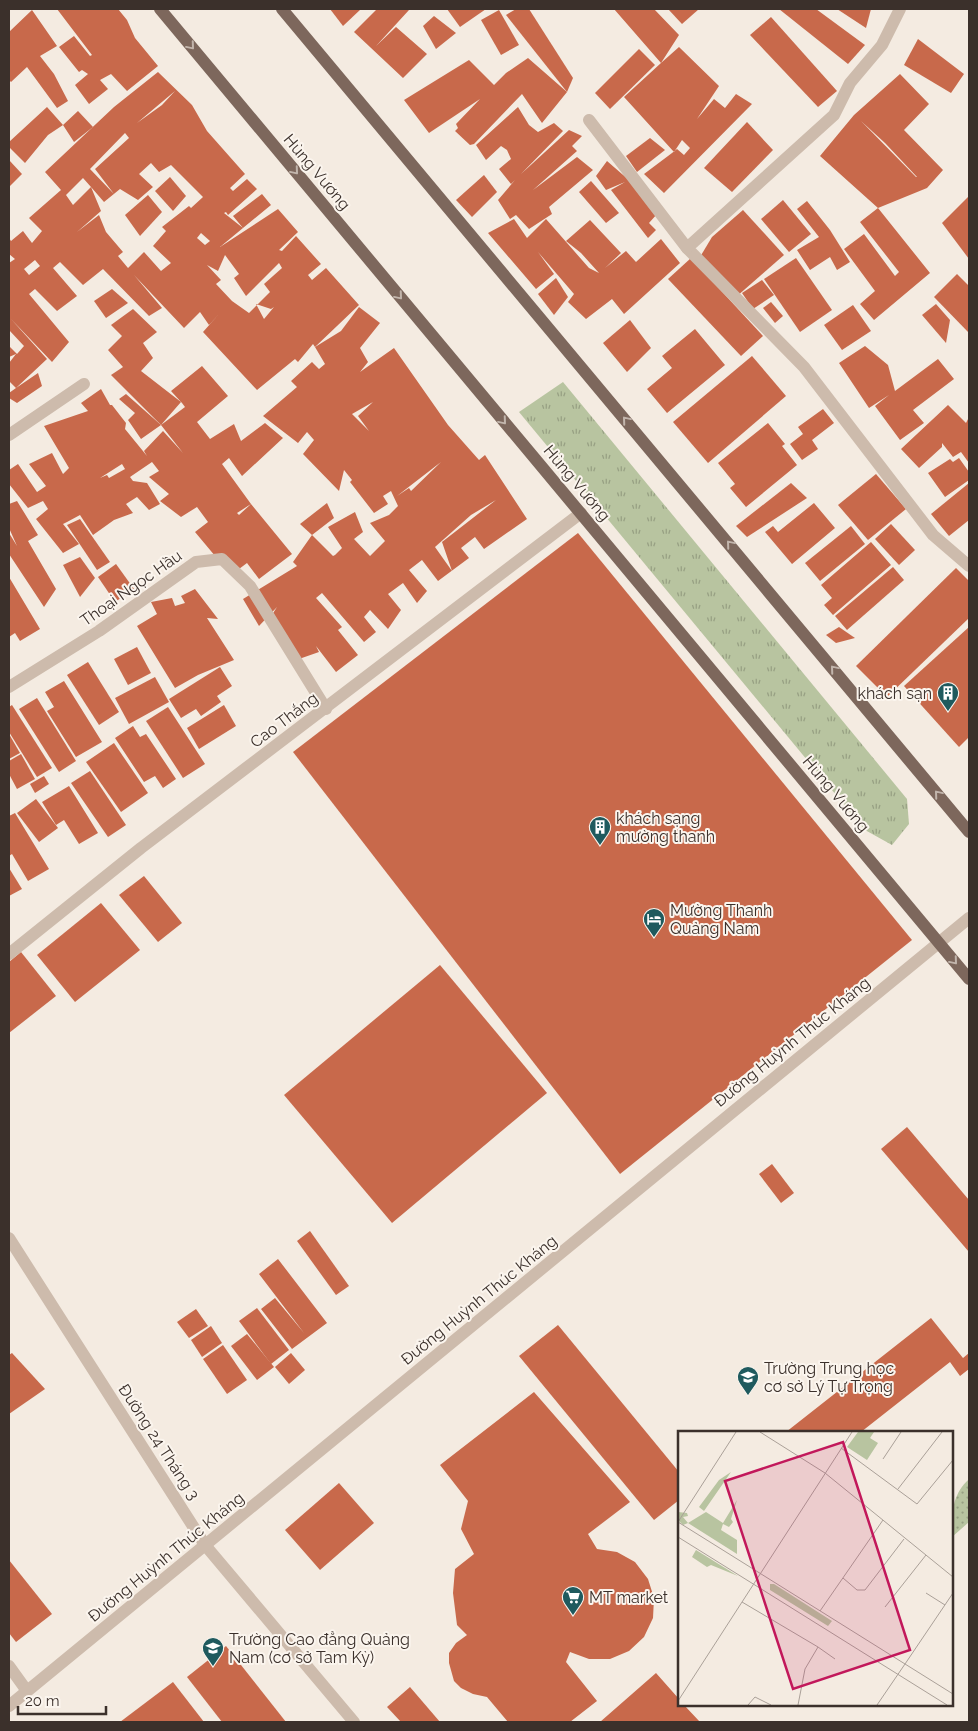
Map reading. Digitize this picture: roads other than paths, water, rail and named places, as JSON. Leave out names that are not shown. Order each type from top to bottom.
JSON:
[{"type":"main road","name":"Hùng Vương","points":[[160,9],[969,978]]},
{"type":"main road","points":[[282,9],[969,832]]},
{"type":"street","points":[[687,248],[834,115],[850,83],[882,45],[900,9]]},
{"type":"street","points":[[588,120],[687,248],[804,367],[933,535],[969,566]]},
{"type":"street","points":[[9,435],[84,384]]},
{"type":"street","name":"Cao Thắng","points":[[9,954],[141,848],[326,709],[580,513]]},
{"type":"street","name":"Thoại Ngọc Hầu","points":[[9,687],[99,632],[196,562],[222,559],[250,586],[326,709]]},
{"type":"street","name":"Đường Huỳnh Thúc Kháng","points":[[9,1706],[969,918]]},
{"type":"street","name":"Đường 24 Tháng 3","points":[[9,1238],[205,1545],[354,1722]]},
{"type":"street","points":[[9,1666],[28,1691]]},
{"type":"place","name":"khách sạn","points":[[948,712]]},
{"type":"place","name":"khách sạng mường thanh","points":[[600,846]]},
{"type":"place","name":"Mường Thanh Quảng Nam","points":[[654,938]]},
{"type":"place","name":"Trường Trung học cơ sở Lý Tự Trọng","points":[[748,1396]]},
{"type":"place","name":"MT market","points":[[573,1616]]},
{"type":"place","name":"Trường Cao đẳng Quảng Nam (cơ sở Tam Kỳ)","points":[[213,1667]]}]
